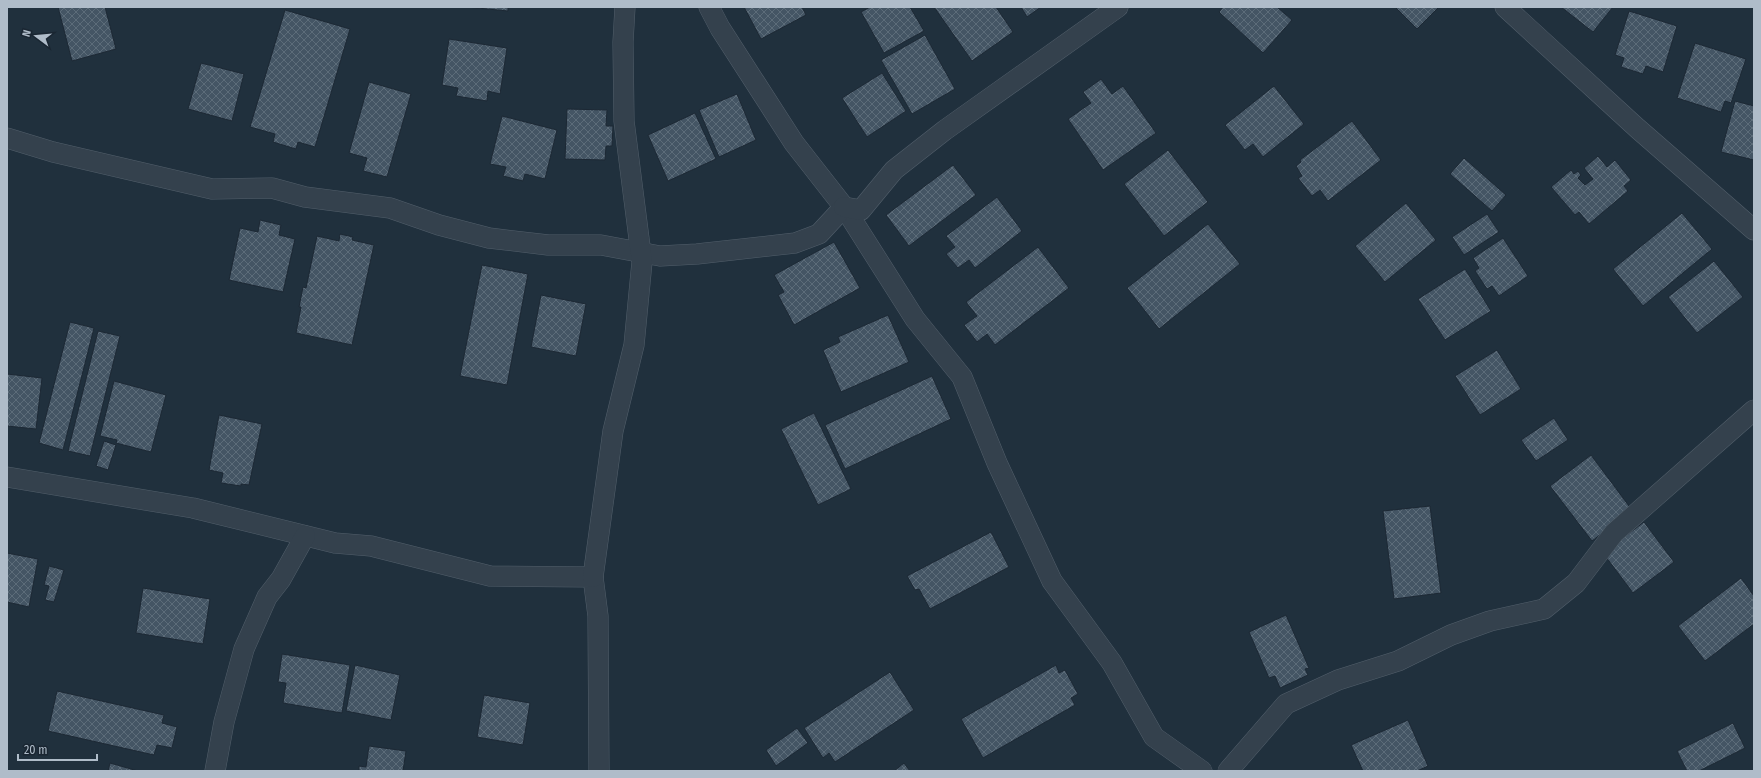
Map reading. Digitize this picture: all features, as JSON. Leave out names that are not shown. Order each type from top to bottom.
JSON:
[{"type":"street","points":[[599,771],[598,616],[593,577],[613,431],[634,345],[642,252],[624,121],[623,42],[625,7]]},
{"type":"street","points":[[709,7],[720,28],[794,143],[844,207],[915,319],[962,377],[997,463],[1052,581],[1112,663],[1154,737],[1202,771]]},
{"type":"street","points":[[844,207],[860,210],[894,170],[945,130],[1118,7]]},
{"type":"street","points":[[1505,7],[1637,128],[1754,230]]},
{"type":"street","points":[[7,138],[54,152],[212,189],[272,188],[305,197],[390,208],[439,225],[489,238],[548,245],[601,245],[660,256],[697,254],[795,243],[819,234],[844,207]]},
{"type":"street","points":[[1228,771],[1286,704],[1338,680],[1398,661],[1451,635],[1490,621],[1544,609],[1576,583],[1614,533],[1754,410]]},
{"type":"street","points":[[7,477],[193,508],[334,543],[371,546],[490,576],[593,577]]},
{"type":"street","points":[[215,771],[224,722],[244,649],[267,597],[281,579],[306,536]]},
{"type":"building","points":[[58,7],[105,7],[116,49],[72,61]]},
{"type":"building","points":[[467,7],[508,7],[508,11]]},
{"type":"building","points":[[744,7],[802,7],[806,15],[761,39]]},
{"type":"building","points":[[870,7],[910,7],[924,31],[884,53],[861,12]]},
{"type":"building","points":[[934,7],[996,7],[1013,32],[972,61]]},
{"type":"building","points":[[1021,7],[1041,7],[1027,17]]},
{"type":"building","points":[[1223,7],[1277,7],[1292,20],[1263,53],[1219,12]]},
{"type":"building","points":[[1395,7],[1439,7],[1417,29]]},
{"type":"building","points":[[1561,7],[1613,7],[1593,32]]},
{"type":"building","points":[[285,10],[350,29],[315,147],[298,142],[296,149],[273,142],[275,134],[250,127]]},
{"type":"building","points":[[1629,11],[1677,26],[1663,72],[1646,66],[1643,74],[1621,67],[1624,58],[1615,55]]},
{"type":"building","points":[[925,35],[955,89],[912,114],[881,60]]},
{"type":"building","points":[[449,39],[507,48],[500,94],[488,91],[487,101],[456,96],[458,88],[442,85]]},
{"type":"building","points":[[1695,43],[1746,59],[1731,103],[1725,101],[1721,112],[1677,98]]},
{"type":"building","points":[[201,63],[244,74],[232,121],[188,109]]},
{"type":"building","points":[[882,73],[906,111],[867,137],[842,98]]},
{"type":"building","points":[[1101,79],[1112,94],[1123,86],[1156,133],[1103,170],[1068,119],[1091,103],[1083,92]]},
{"type":"building","points":[[369,82],[411,94],[387,177],[363,171],[367,158],[349,153]]},
{"type":"building","points":[[1274,86],[1304,124],[1263,157],[1253,144],[1245,150],[1225,125]]},
{"type":"building","points":[[737,94],[756,140],[719,157],[699,110]]},
{"type":"building","points":[[1735,101],[1754,106],[1754,160],[1721,152]]},
{"type":"building","points":[[567,109],[607,110],[606,126],[613,126],[612,146],[606,146],[605,160],[565,159]]},
{"type":"building","points":[[695,113],[716,159],[668,181],[648,135]]},
{"type":"building","points":[[502,116],[557,130],[545,179],[525,174],[523,181],[503,176],[506,167],[490,164]]},
{"type":"building","points":[[1352,121],[1381,160],[1328,201],[1320,190],[1312,196],[1298,178],[1302,176],[1296,166],[1301,162],[1300,160]]},
{"type":"building","points":[[1168,150],[1208,202],[1164,236],[1124,184]]},
{"type":"building","points":[[1598,156],[1607,167],[1615,160],[1631,180],[1624,186],[1628,191],[1589,224],[1579,212],[1575,215],[1551,187],[1571,170],[1574,174],[1578,171],[1581,175],[1578,178],[1585,185],[1593,179],[1584,168]]},
{"type":"building","points":[[1464,158],[1506,195],[1492,211],[1450,174]]},
{"type":"building","points":[[953,165],[976,195],[909,246],[886,215]]},
{"type":"building","points":[[997,197],[1022,231],[975,268],[969,260],[958,268],[946,254],[955,247],[946,236]]},
{"type":"building","points":[[1406,203],[1436,240],[1385,282],[1355,246]]},
{"type":"building","points":[[1682,213],[1712,249],[1643,306],[1613,269]]},
{"type":"building","points":[[1487,214],[1499,232],[1464,255],[1452,237]]},
{"type":"building","points":[[260,220],[281,225],[279,235],[295,239],[283,292],[229,280],[240,228],[258,232]]},
{"type":"building","points":[[1208,224],[1240,264],[1159,329],[1127,288]]},
{"type":"building","points":[[340,234],[353,237],[352,240],[374,245],[352,345],[296,333],[303,287],[306,288],[317,236],[339,241]]},
{"type":"building","points":[[1503,238],[1528,276],[1499,296],[1492,286],[1487,289],[1475,271],[1479,268],[1473,258]]},
{"type":"building","points":[[834,242],[860,288],[794,325],[778,295],[784,292],[774,275]]},
{"type":"building","points":[[1038,247],[1069,288],[995,345],[987,334],[977,342],[964,325],[977,316],[966,302]]},
{"type":"building","points":[[1714,261],[1743,297],[1697,333],[1668,297]]},
{"type":"building","points":[[482,265],[528,274],[507,385],[460,376]]},
{"type":"building","points":[[1465,269],[1491,311],[1445,340],[1418,299]]},
{"type":"building","points":[[541,295],[586,304],[576,356],[531,347]]},
{"type":"building","points":[[888,315],[909,362],[841,392],[823,350],[840,342],[838,337]]},
{"type":"building","points":[[70,322],[94,328],[63,450],[39,443]]},
{"type":"building","points":[[98,331],[120,336],[90,456],[68,451]]},
{"type":"building","points":[[1497,350],[1521,389],[1480,415],[1455,376]]},
{"type":"building","points":[[7,374],[42,378],[36,429],[7,426]]},
{"type":"building","points":[[932,376],[951,419],[845,469],[825,425]]},
{"type":"building","points":[[114,381],[166,395],[151,452],[116,443],[117,440],[100,436]]},
{"type":"building","points":[[814,413],[851,489],[818,505],[781,429]]},
{"type":"building","points":[[219,415],[262,424],[249,485],[241,484],[241,486],[221,483],[223,473],[209,470]]},
{"type":"building","points":[[1554,418],[1568,440],[1536,461],[1521,440]]},
{"type":"building","points":[[104,441],[116,445],[108,470],[96,466]]},
{"type":"building","points":[[1591,455],[1632,510],[1592,541],[1550,486]]},
{"type":"building","points":[[1430,506],[1441,593],[1394,599],[1383,511]]},
{"type":"building","points":[[1644,522],[1674,562],[1633,593],[1603,553]]},
{"type":"building","points":[[991,532],[1009,567],[930,609],[919,589],[915,590],[907,576]]},
{"type":"building","points":[[7,553],[38,559],[29,607],[7,602]]},
{"type":"building","points":[[49,566],[64,570],[54,602],[45,600],[49,586],[44,585]]},
{"type":"building","points":[[1741,578],[1754,596],[1754,624],[1705,661],[1678,626]]},
{"type":"building","points":[[143,588],[210,599],[203,644],[136,633]]},
{"type":"building","points":[[1286,615],[1309,668],[1305,669],[1308,675],[1280,688],[1275,676],[1269,678],[1249,632]]},
{"type":"building","points":[[282,654],[350,665],[342,713],[283,703],[286,683],[278,682]]},
{"type":"building","points":[[355,665],[400,675],[391,720],[346,711]]},
{"type":"building","points":[[1056,665],[1059,673],[1065,670],[1078,694],[1071,698],[1075,705],[983,758],[961,719]]},
{"type":"building","points":[[890,672],[914,710],[835,762],[829,753],[823,758],[804,728]]},
{"type":"building","points":[[57,691],[164,715],[162,723],[177,727],[172,748],[157,745],[154,755],[48,731]]},
{"type":"building","points":[[484,695],[530,703],[523,745],[477,737]]},
{"type":"building","points":[[1408,720],[1428,766],[1417,771],[1363,771],[1351,745]]},
{"type":"building","points":[[1733,723],[1745,748],[1699,771],[1687,771],[1677,751]]},
{"type":"building","points":[[797,728],[808,743],[776,766],[766,750]]},
{"type":"building","points":[[369,746],[406,751],[403,771],[359,771],[359,766],[366,767]]},
{"type":"building","points":[[110,763],[138,771],[108,771]]},
{"type":"building","points":[[904,763],[910,771],[894,771]]}]
